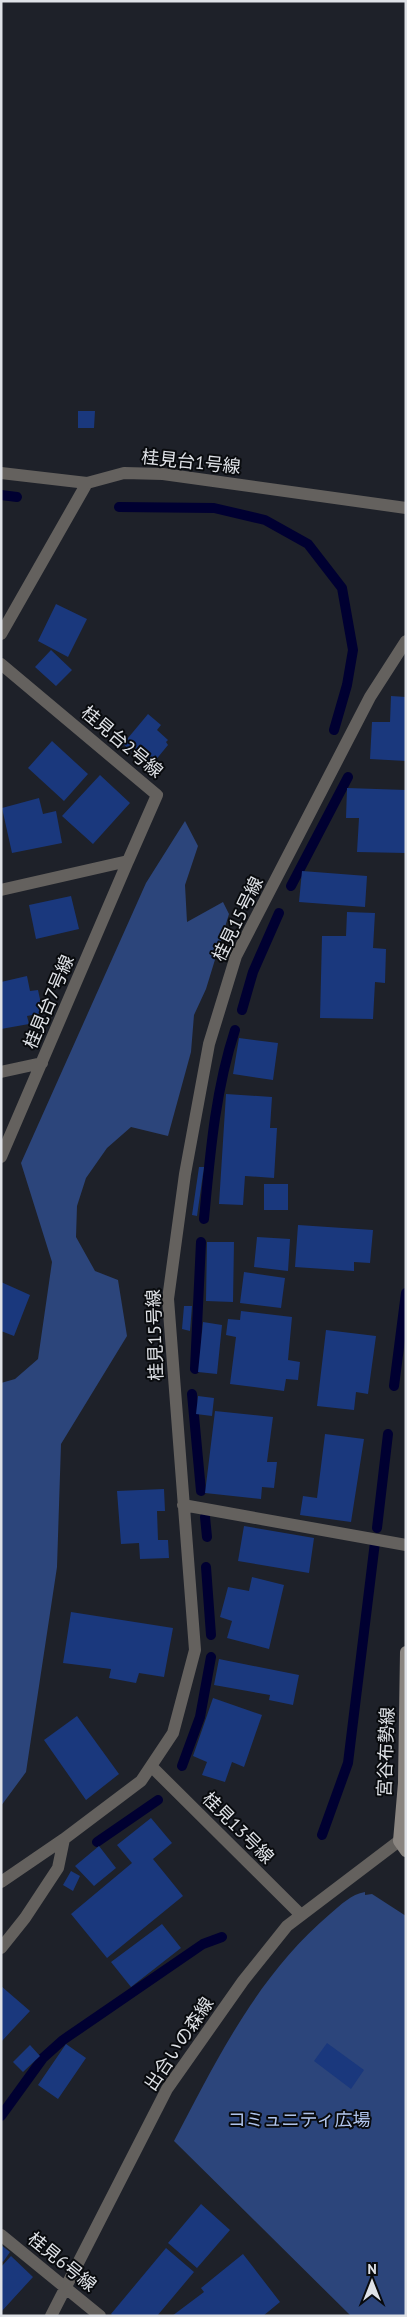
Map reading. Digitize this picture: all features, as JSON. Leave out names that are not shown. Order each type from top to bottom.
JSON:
[{"type":"street","points":[[1,473],[87,483],[1,634]]},
{"type":"street","name":"桂見台1号線","points":[[87,483],[124,473],[163,474],[406,508]]},
{"type":"street","name":"桂見15号線","points":[[1,1882],[64,1839],[141,1781],[173,1733],[195,1650],[168,1299],[185,1174],[210,1044],[236,956],[370,697],[406,641]]},
{"type":"street","name":"桂見台2号線","points":[[1,664],[157,795],[128,861]]},
{"type":"street","points":[[1,890],[128,861]]},
{"type":"street","name":"桂見台7号線","points":[[1,1157],[128,861]]},
{"type":"street","points":[[1,1072],[42,1063]]},
{"type":"street","points":[[183,1505],[406,1545]]},
{"type":"street","name":"宮谷布勢線","points":[[402,1846],[406,1652]]},
{"type":"street","name":"桂見13号線","points":[[151,1766],[301,1915]]},
{"type":"street","points":[[1,1948],[25,1918],[58,1868],[64,1839]]},
{"type":"street","name":"出合いの森線","points":[[51,2316],[64,2286],[167,2089],[242,1981],[287,1926],[402,1846]]},
{"type":"street","name":"桂見6号線","points":[[1,2235],[100,2316]]},
{"type":"green space","points":[[185,821],[198,846],[185,885],[187,922],[223,902],[229,914],[206,989],[194,1015],[191,1052],[168,1136],[131,1127],[107,1148],[86,1178],[77,1206],[76,1237],[95,1271],[118,1280],[127,1336],[61,1444],[57,1567],[26,1772],[1,1806],[1,1383],[15,1379],[38,1359],[52,1262],[21,1163],[146,883]]},
{"type":"green space","name":"コミュニティ広場","points":[[365,1892],[365,1895],[372,1894],[406,1916],[406,2316],[351,2316],[174,2141],[223,2049],[260,1991],[304,1938],[351,1897]]},
{"type":"building","points":[[78,411],[95,411],[94,428],[78,428]]},
{"type":"building","points":[[56,604],[87,619],[68,657],[38,641]]},
{"type":"building","points":[[51,650],[72,670],[56,686],[35,667]]},
{"type":"building","points":[[391,696],[406,697],[406,761],[370,759],[372,722],[390,722]]},
{"type":"building","points":[[148,714],[161,725],[157,730],[168,740],[166,742],[168,745],[150,767],[123,744]]},
{"type":"building","points":[[52,741],[88,774],[64,801],[28,768]]},
{"type":"building","points":[[100,775],[130,803],[93,844],[62,816]]},
{"type":"building","points":[[347,788],[406,790],[406,853],[357,852],[359,818],[346,818]]},
{"type":"building","points":[[39,798],[43,814],[56,811],[62,843],[12,853],[2,808]]},
{"type":"building","points":[[302,871],[367,876],[365,907],[299,902]]},
{"type":"building","points":[[71,896],[79,929],[36,939],[29,905]]},
{"type":"building","points":[[347,912],[375,913],[373,948],[386,949],[385,983],[375,982],[373,1019],[320,1018],[322,936],[346,936]]},
{"type":"building","points":[[27,976],[30,991],[38,990],[43,1013],[27,1016],[29,1024],[1,1029],[1,982]]},
{"type":"building","points":[[239,1038],[278,1043],[273,1080],[233,1074]]},
{"type":"building","points":[[226,1094],[272,1097],[270,1128],[277,1128],[274,1178],[245,1176],[243,1205],[219,1204]]},
{"type":"building","points":[[199,1167],[204,1167],[197,1216],[192,1215]]},
{"type":"building","points":[[264,1184],[288,1184],[288,1210],[264,1210]]},
{"type":"building","points":[[298,1225],[373,1230],[370,1263],[354,1262],[354,1271],[295,1267]]},
{"type":"building","points":[[257,1237],[290,1239],[288,1271],[254,1267]]},
{"type":"building","points":[[207,1242],[234,1242],[233,1302],[206,1301]]},
{"type":"building","points":[[244,1272],[285,1278],[281,1308],[240,1303]]},
{"type":"building","points":[[1,1282],[30,1295],[14,1336],[1,1331]]},
{"type":"building","points":[[184,1306],[192,1306],[190,1331],[182,1329]]},
{"type":"building","points":[[241,1311],[292,1317],[288,1360],[300,1362],[298,1380],[286,1379],[284,1391],[230,1384],[236,1337],[226,1335],[228,1319],[240,1320]]},
{"type":"building","points":[[203,1322],[222,1325],[217,1374],[198,1372]]},
{"type":"building","points":[[326,1330],[376,1336],[368,1394],[356,1392],[354,1410],[317,1406]]},
{"type":"building","points":[[198,1396],[214,1398],[212,1416],[196,1414]]},
{"type":"building","points":[[215,1411],[273,1417],[267,1462],[277,1462],[274,1488],[262,1487],[261,1499],[205,1493]]},
{"type":"building","points":[[325,1434],[364,1439],[351,1522],[300,1515],[303,1496],[317,1498]]},
{"type":"building","points":[[164,1489],[165,1511],[157,1511],[158,1540],[168,1540],[169,1558],[140,1559],[139,1543],[121,1544],[117,1491]]},
{"type":"building","points":[[244,1526],[314,1538],[309,1573],[238,1561]]},
{"type":"building","points":[[252,1577],[284,1585],[269,1649],[227,1638],[232,1621],[220,1617],[228,1587],[249,1591]]},
{"type":"building","points":[[71,1612],[173,1628],[164,1677],[139,1673],[136,1683],[109,1678],[111,1669],[63,1663]]},
{"type":"building","points":[[219,1659],[299,1675],[293,1705],[269,1700],[270,1695],[214,1685]]},
{"type":"building","points":[[213,1698],[262,1715],[244,1767],[232,1762],[225,1782],[202,1775],[207,1762],[193,1756]]},
{"type":"building","points":[[77,1716],[119,1774],[86,1800],[44,1740]]},
{"type":"building","points":[[151,1818],[172,1843],[153,1859],[183,1896],[107,1958],[71,1914],[132,1863],[117,1845]]},
{"type":"building","points":[[99,1846],[116,1868],[94,1886],[75,1866]]},
{"type":"building","points":[[71,1871],[80,1876],[73,1891],[63,1885]]},
{"type":"building","points":[[162,1924],[181,1948],[131,1987],[111,1962]]},
{"type":"building","points":[[1,1986],[30,2011],[1,2042]]},
{"type":"building","points":[[327,2043],[364,2070],[351,2089],[314,2061]]},
{"type":"building","points":[[66,2044],[86,2058],[58,2099],[38,2085]]},
{"type":"building","points":[[30,2045],[40,2056],[23,2072],[13,2062]]},
{"type":"building","points":[[201,2204],[230,2230],[197,2268],[168,2243]]},
{"type":"building","points":[[1,2245],[10,2252],[3,2262],[1,2260]]},
{"type":"building","points":[[166,2248],[194,2272],[157,2316],[113,2316],[111,2314]]},
{"type":"building","points":[[243,2254],[280,2302],[263,2316],[172,2316],[204,2292],[201,2288]]},
{"type":"building","points":[[11,2256],[33,2277],[1,2312],[1,2267]]},
{"type":"waterway","points":[[1,495],[17,497]]},
{"type":"waterway","points":[[119,507],[214,508],[265,520],[308,544],[342,588],[353,650],[347,685],[334,730]]},
{"type":"waterway","points":[[291,886],[348,777]]},
{"type":"waterway","points":[[242,1010],[253,972],[279,913]]},
{"type":"waterway","points":[[204,1219],[218,1100],[235,1030]]},
{"type":"waterway","points":[[195,1369],[201,1242]]},
{"type":"waterway","points":[[394,1386],[406,1293]]},
{"type":"waterway","points":[[192,1394],[201,1491]]},
{"type":"waterway","points":[[377,1528],[388,1434]]},
{"type":"waterway","points":[[205,1517],[207,1537]]},
{"type":"waterway","points":[[322,1835],[348,1763],[375,1542]]},
{"type":"waterway","points":[[206,1567],[211,1635]]},
{"type":"waterway","points":[[182,1766],[200,1717],[211,1657]]},
{"type":"waterway","points":[[97,1842],[158,1800]]},
{"type":"waterway","points":[[1,2116],[43,2058],[63,2040],[203,1944],[222,1937]]}]
